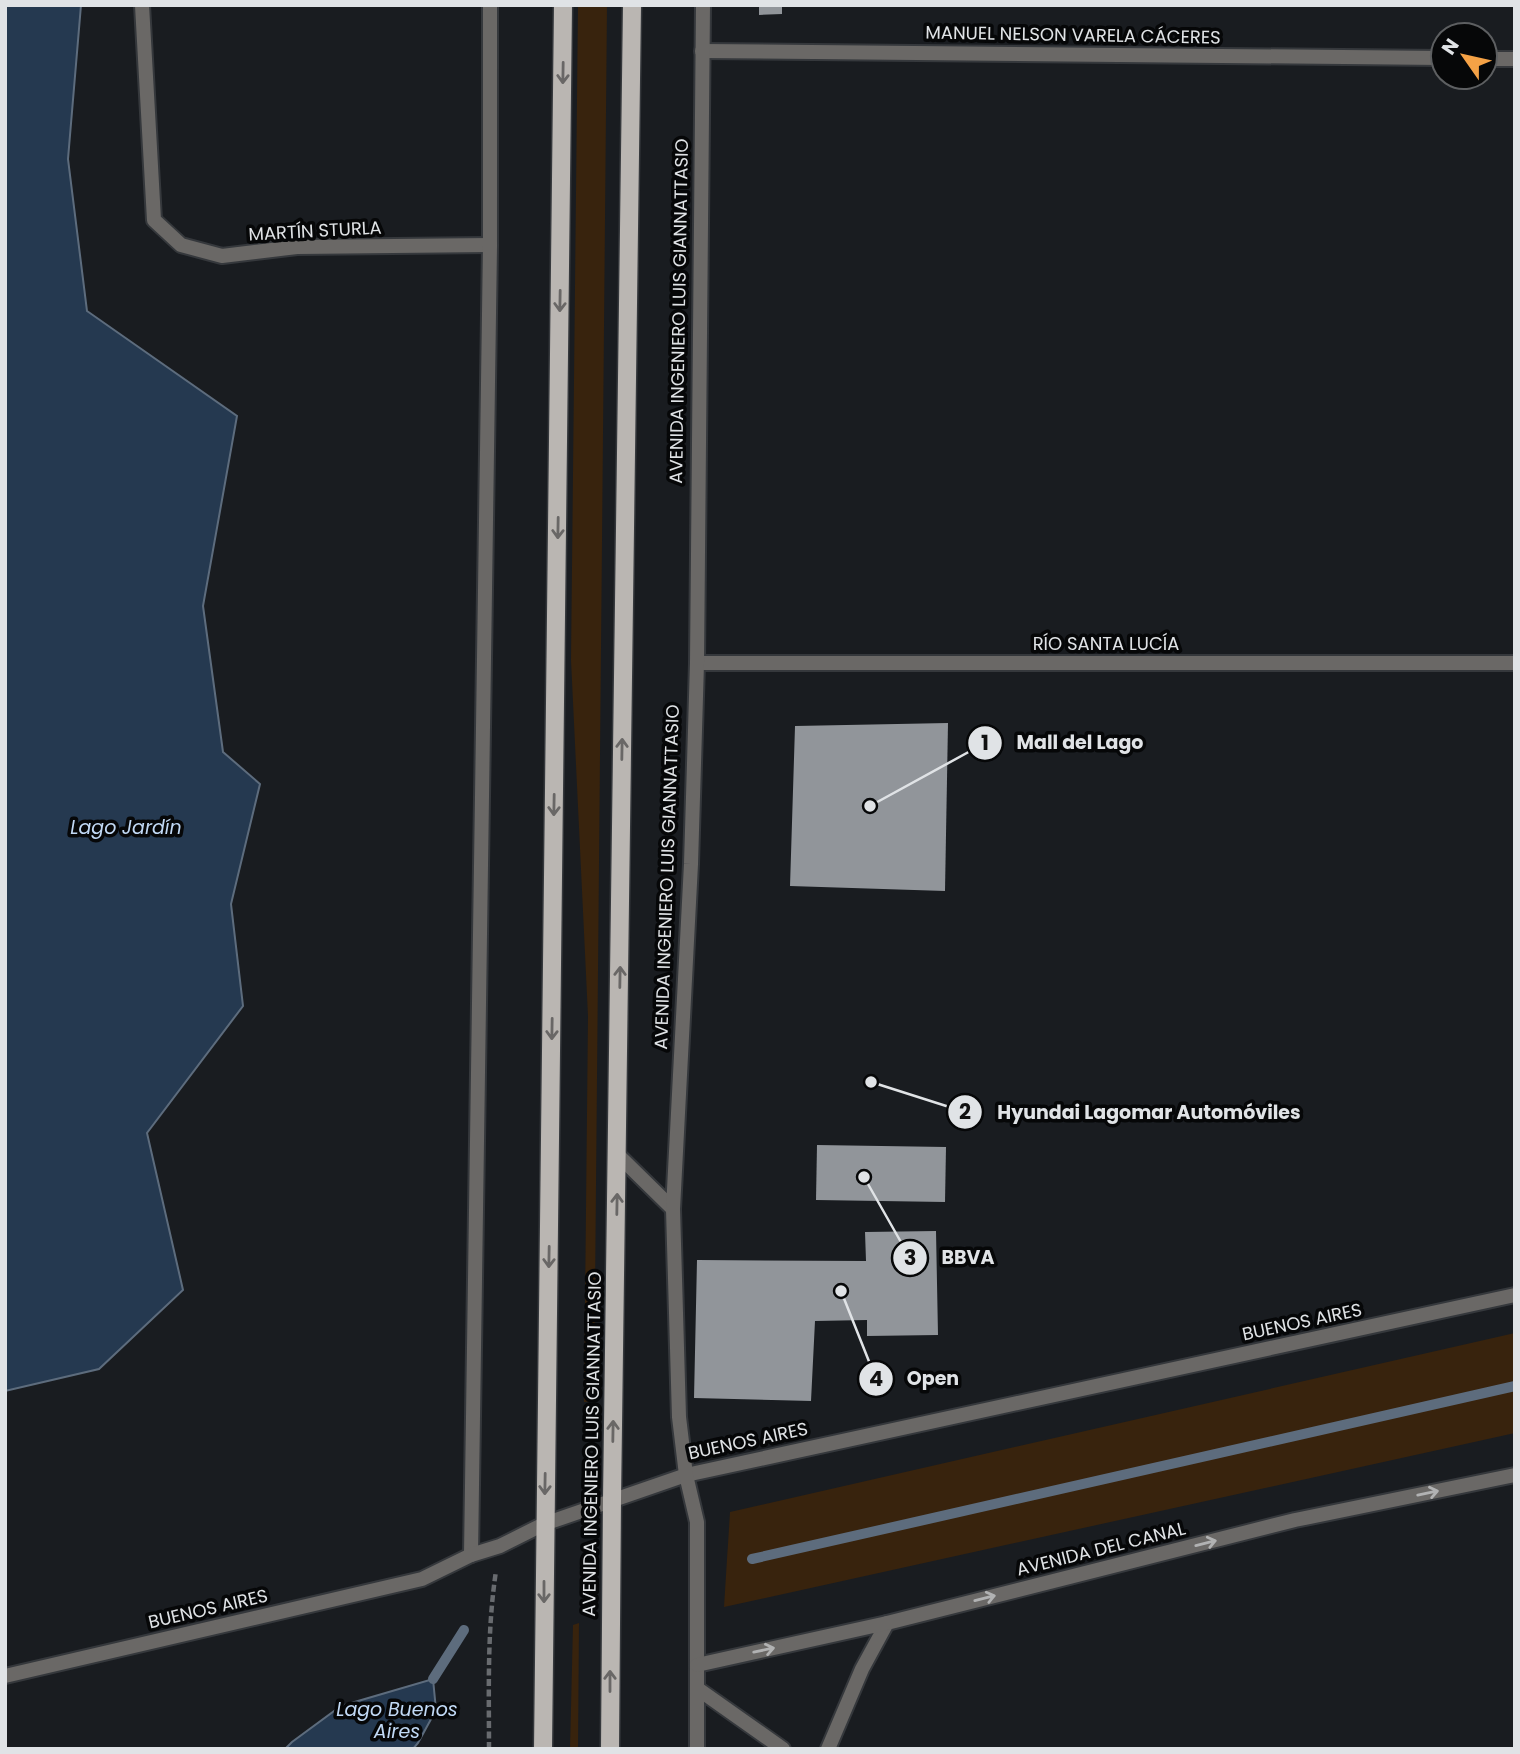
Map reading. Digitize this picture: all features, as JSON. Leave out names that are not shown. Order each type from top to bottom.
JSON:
[{"type":"main road","points":[[543,1749],[563,5]]},
{"type":"main road","name":"AVENIDA INGENIERO LUIS GIANNATTASIO","points":[[610,1749],[632,5]]},
{"type":"street","name":"MARTÍN STURLA","points":[[142,5],[154,220],[181,245],[222,256],[297,247],[490,245]]},
{"type":"street","points":[[471,1555],[490,245],[490,5]]},
{"type":"street","name":"AVENIDA INGENIERO LUIS GIANNATTASIO","points":[[697,1749],[697,1522],[686,1475],[679,1417],[673,1209],[691,864],[696,663],[703,5]]},
{"type":"street","name":"MANUEL NELSON VARELA CÁCERES","points":[[702,51],[1429,58]]},
{"type":"street","name":"RÍO SANTA LUCÍA","points":[[696,663],[1515,663]]},
{"type":"street","points":[[618,1155],[673,1209]]},
{"type":"street","name":"BUENOS AIRES","points":[[5,1676],[422,1579],[544,1524],[686,1475],[1515,1296]]},
{"type":"street","name":"AVENIDA DEL CANAL","points":[[697,1665],[887,1623],[1295,1520],[1515,1475]]},
{"type":"street","points":[[828,1749],[862,1669],[887,1623]]},
{"type":"street","points":[[698,1689],[783,1749]]},
{"type":"path","points":[[489,1749],[492,1600],[499,1545]]},
{"type":"shaded area","points":[[578,5],[607,5],[594,1401],[584,1402],[588,1016],[571,660]]},
{"type":"shaded area","points":[[1515,1333],[1515,1433],[724,1607],[730,1512]]},
{"type":"shaded area","points":[[579,1623],[578,1749],[570,1749],[573,1625]]},
{"type":"water","name":"Lago Jardín","points":[[5,5],[81,5],[68,159],[87,311],[237,416],[203,606],[223,752],[260,784],[231,904],[243,1006],[147,1133],[183,1290],[99,1369],[5,1391]]},
{"type":"water","name":"Lago Buenos Aires","points":[[433,1679],[436,1710],[413,1749],[285,1749],[341,1706]]},
{"type":"building","points":[[759,5],[782,5],[782,14],[759,15]]},
{"type":"building","points":[[948,723],[945,891],[790,886],[795,726]]},
{"type":"building","points":[[817,1145],[946,1147],[945,1202],[816,1200]]},
{"type":"building","points":[[936,1231],[938,1335],[867,1336],[867,1320],[815,1321],[811,1401],[694,1398],[697,1260],[866,1261],[865,1232]]},
{"type":"waterway","points":[[752,1559],[1515,1386]]},
{"type":"waterway","points":[[433,1679],[464,1630]]},
{"type":"place","name":"Mall del Lago","points":[[870,806]]},
{"type":"place","name":"Hyundai Lagomar Automóviles","points":[[871,1082]]},
{"type":"place","name":"BBVA","points":[[864,1177]]},
{"type":"place","name":"Open","points":[[841,1291]]}]
